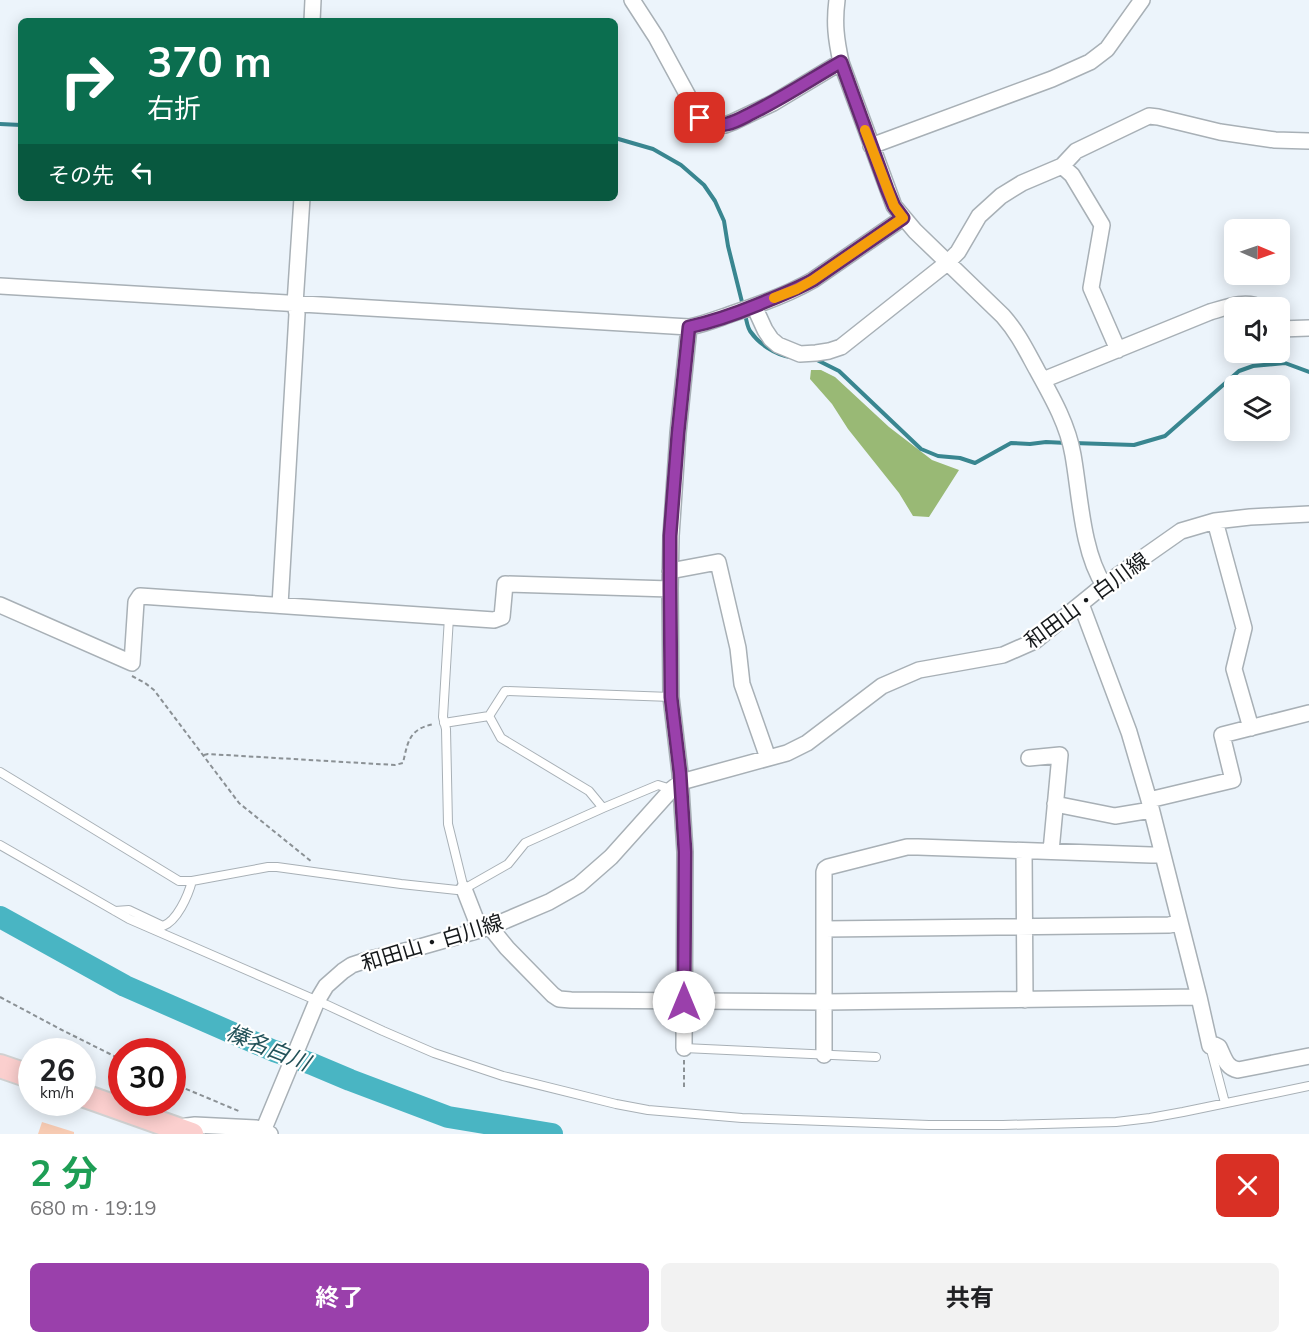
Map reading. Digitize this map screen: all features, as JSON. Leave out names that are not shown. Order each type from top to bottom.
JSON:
[{"type":"main road","points":[[0,1066],[18,1072]]},
{"type":"main road","points":[[96,1100],[169,1129]]},
{"type":"street","points":[[312,18],[313,0]]},
{"type":"street","points":[[837,0],[835,28],[841,62],[894,206],[903,218],[1015,330],[1043,381],[1069,437],[1090,555],[1097,575],[1104,585]]},
{"type":"street","points":[[871,146],[1052,79],[1090,62],[1107,49],[1142,0]]},
{"type":"street","points":[[634,1],[700,118],[707,123],[733,122],[773,103],[841,62]]},
{"type":"street","points":[[749,308],[771,339],[778,345],[800,354],[829,351],[841,347],[947,263],[958,252],[979,216],[1001,196],[1022,183],[1062,166],[1076,151],[1149,116],[1264,139],[1309,141]]},
{"type":"street","points":[[1062,166],[1072,175],[1101,225],[1091,288],[1118,350]]},
{"type":"street","points":[[280,605],[302,201]]},
{"type":"street","points":[[0,286],[689,327],[749,308],[797,289],[903,218]]},
{"type":"street","points":[[1043,381],[1210,312],[1224,309]]},
{"type":"street","points":[[684,1048],[685,852],[676,786],[671,697],[670,536],[689,327]]},
{"type":"street","points":[[1290,328],[1309,328]]},
{"type":"street","name":"和田山・白川線","points":[[268,1127],[316,1003],[326,986],[352,965],[485,928],[549,902],[579,885],[611,856],[676,786],[787,753],[807,743],[882,686],[919,670],[1003,655],[1035,641],[1104,585],[1181,531],[1215,521],[1309,514]]},
{"type":"street","points":[[1215,521],[1244,628],[1234,669],[1251,728]]},
{"type":"street","points":[[670,571],[718,562],[738,648],[742,684],[768,758]]},
{"type":"street","points":[[0,605],[132,663],[136,602],[140,596],[494,620],[502,616],[505,584],[670,589]]},
{"type":"street","points":[[1081,604],[1130,732],[1210,1046],[1219,1047],[1227,1065],[1238,1070],[1309,1056]]},
{"type":"street","points":[[1055,804],[1115,816],[1233,780],[1222,735],[1309,713]]},
{"type":"street","points":[[1029,758],[1060,755],[1051,851]]},
{"type":"street","points":[[824,1055],[825,868],[907,847],[1162,854]]},
{"type":"street","points":[[1024,850],[1025,1000]]},
{"type":"street","points":[[464,888],[485,928],[559,999],[825,1002],[1199,997]]},
{"type":"street","points":[[825,929],[1169,925],[1180,923]]},
{"type":"street","points":[[169,1129],[195,1125],[268,1127]]},
{"type":"lane","points":[[449,617],[443,717],[446,729],[448,824],[464,888]]},
{"type":"lane","points":[[489,716],[504,691],[671,697]]},
{"type":"lane","points":[[444,723],[489,716]]},
{"type":"lane","points":[[489,716],[501,738],[590,791],[603,807]]},
{"type":"lane","points":[[0,772],[179,880],[192,881],[277,867],[457,890],[507,864],[525,843],[657,785],[676,786]]},
{"type":"lane","points":[[0,845],[129,919],[434,1053],[503,1076],[648,1110],[753,1118],[929,1125],[1116,1122],[1183,1112],[1309,1086]]},
{"type":"lane","points":[[113,911],[129,910],[163,926],[170,923],[178,912],[192,881]]},
{"type":"lane","points":[[1210,1046],[1225,1103]]},
{"type":"lane","points":[[684,1048],[876,1057]]},
{"type":"path","points":[[127,674],[154,690],[239,803],[320,867],[324,874]]},
{"type":"path","points":[[204,755],[403,764],[411,735],[418,729],[444,723]]},
{"type":"path","points":[[0,997],[108,1053]]},
{"type":"path","points":[[684,1048],[684,1089]]},
{"type":"path","points":[[186,1089],[242,1113]]},
{"type":"green space","points":[[811,370],[821,370],[835,377],[889,427],[932,460],[959,470],[929,517],[913,516],[899,493],[848,429],[832,404],[810,379]]},
{"type":"building","points":[[42,1122],[74,1132],[74,1134],[38,1134]]},
{"type":"waterway","points":[[0,124],[18,125]]},
{"type":"waterway","points":[[618,139],[653,149],[681,165],[704,185],[715,201],[724,221],[743,306]]},
{"type":"waterway","points":[[745,313],[749,329],[758,340],[767,348],[790,357]]},
{"type":"waterway","points":[[812,360],[817,360],[839,371],[921,449],[938,456],[960,458],[975,463],[1011,443],[1067,443]]},
{"type":"waterway","points":[[1074,443],[1134,445],[1165,436],[1239,371],[1253,366],[1285,363],[1309,372]]},
{"type":"waterway","name":"榛名白川","points":[[0,917],[125,986],[274,1051],[448,1117],[552,1134]]},
{"type":"slow traffic","points":[[774,298],[813,280],[903,218],[894,206],[865,130]]},
{"type":"route","points":[[684,1002],[685,852],[680,773],[671,697],[670,536],[689,327],[740,311],[797,289],[903,218],[894,206],[887,189],[841,62],[773,103],[733,122],[714,124],[707,123],[700,118]]}]
